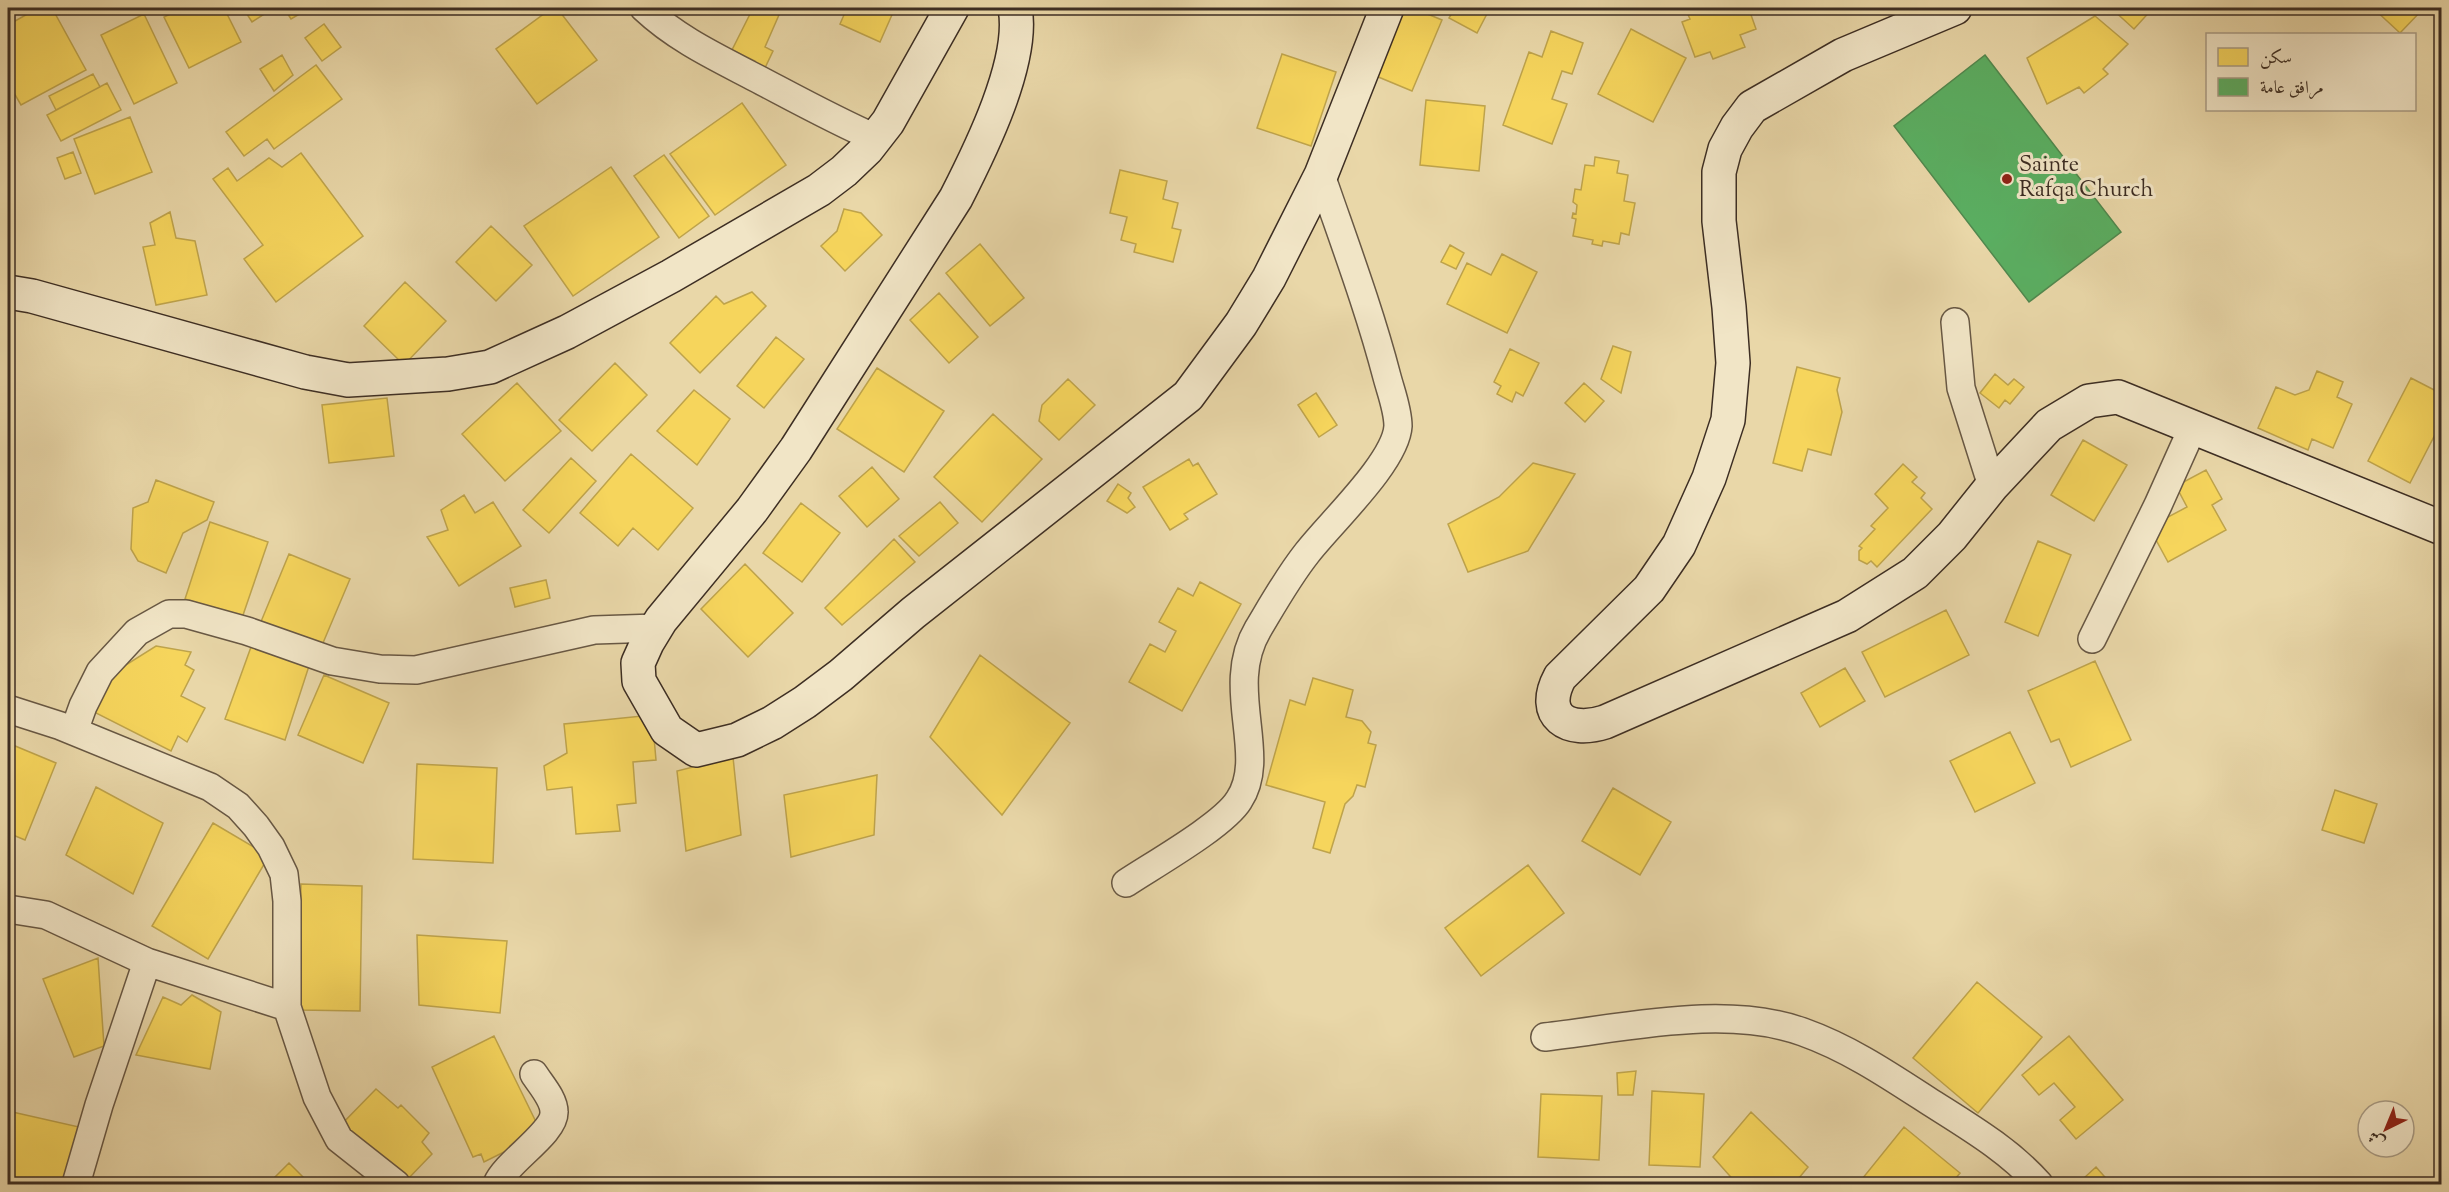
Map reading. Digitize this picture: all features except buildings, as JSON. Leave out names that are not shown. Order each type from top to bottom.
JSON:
[{"type":"street","points":[[644,8],[664,27],[705,53],[828,117],[875,138]]},
{"type":"street","points":[[8,292],[32,296],[305,372],[348,380],[448,374],[490,367],[567,332],[671,276],[819,190],[844,171],[875,138],[912,83],[952,8]]},
{"type":"street","points":[[1015,8],[1016,33],[1010,68],[976,157],[956,198],[791,457],[752,510],[656,628],[638,663],[639,681],[667,730],[696,750],[736,740],[772,723],[805,702],[841,675],[913,613],[1188,396],[1241,324],[1269,278],[1321,175],[1387,8]]},
{"type":"street","points":[[1955,8],[1834,60],[1752,107],[1737,127],[1725,149],[1719,172],[1719,221],[1733,363],[1728,420],[1708,478],[1678,545],[1649,589],[1560,677],[1552,691],[1557,713],[1565,722],[1578,727],[1591,727],[1605,722],[1847,616],[1915,573],[1952,536],[1992,486],[2049,425],[2089,401],[2118,397],[2442,528]]},
{"type":"street","points":[[1126,883],[1205,830],[1239,802],[1247,786],[1251,768],[1243,674],[1256,632],[1306,554],[1370,479],[1391,449],[1398,425],[1370,318],[1321,175]]},
{"type":"street","points":[[1955,322],[1961,388],[1992,486]]},
{"type":"street","points":[[2092,639],[2158,505],[2193,427]]},
{"type":"street","points":[[74,731],[83,706],[100,672],[137,632],[169,614],[186,614],[247,631],[332,661],[380,669],[416,670],[594,630],[656,628]]},
{"type":"street","points":[[8,709],[74,731],[210,787],[238,806],[256,826],[271,847],[284,874],[287,901],[287,1006],[317,1097],[339,1139],[396,1185]]},
{"type":"street","points":[[8,909],[46,915],[147,962],[287,1006]]},
{"type":"street","points":[[76,1185],[99,1106],[147,962]]},
{"type":"street","points":[[1545,1037],[1701,1018],[1758,1021],[1802,1032],[1865,1060],[1980,1133],[2039,1185]]},
{"type":"street","points":[[497,1185],[509,1167],[552,1121],[555,1111],[551,1100],[534,1074]]},
{"type":"place","name":"Sainte Rafqa Church","points":[[2007,179]]}]
